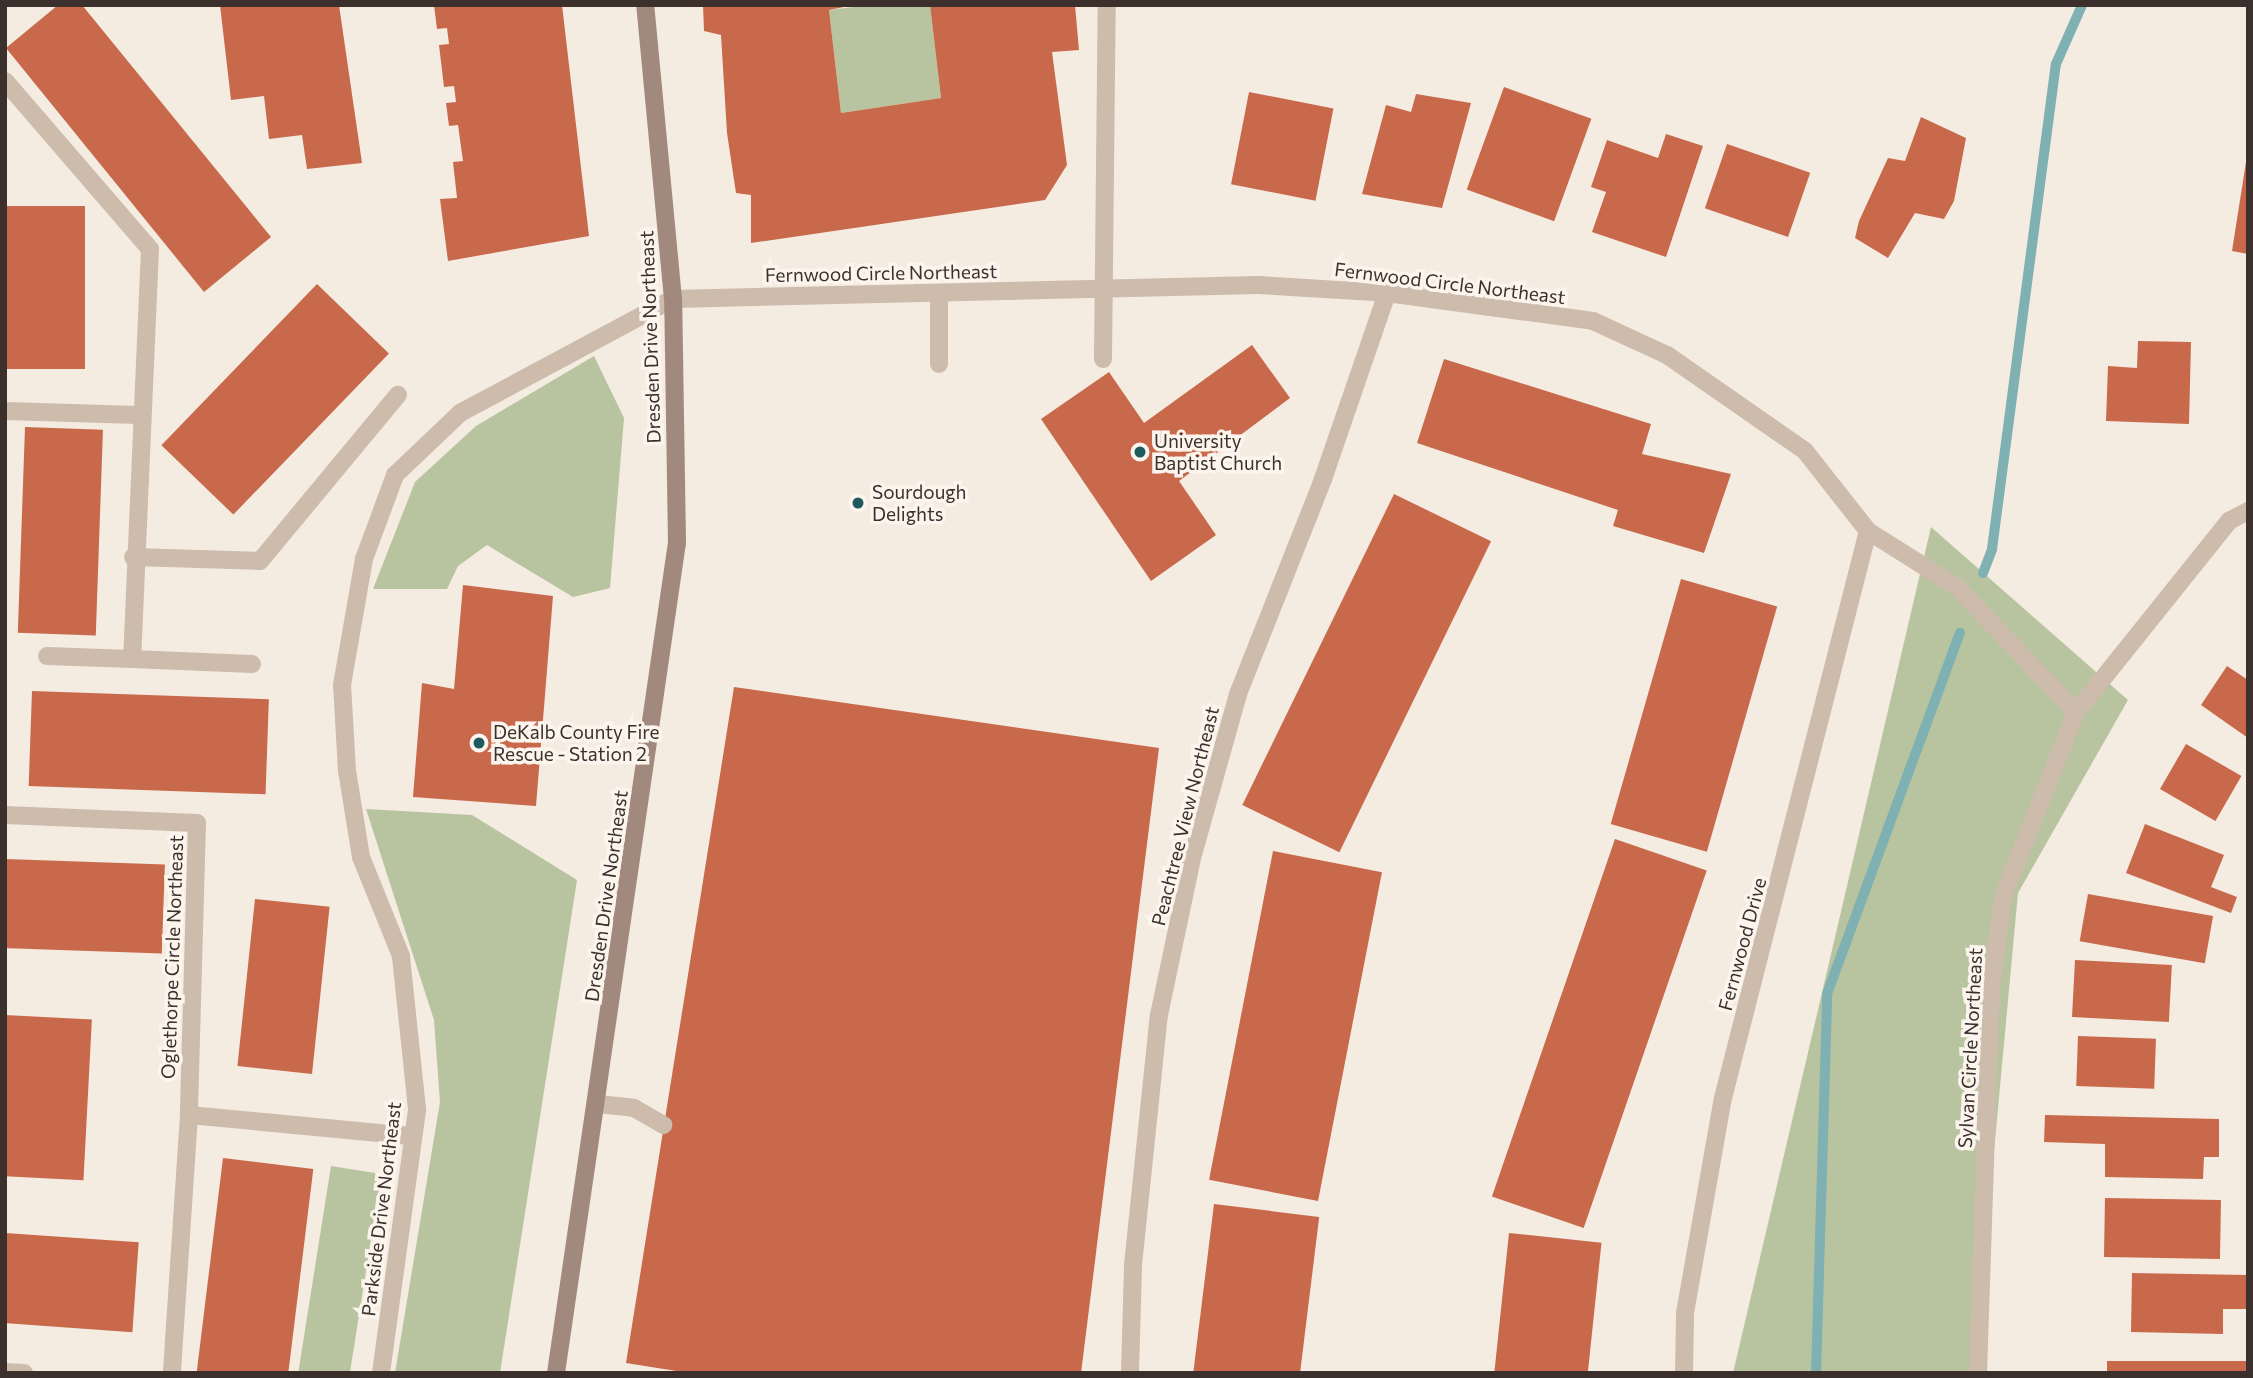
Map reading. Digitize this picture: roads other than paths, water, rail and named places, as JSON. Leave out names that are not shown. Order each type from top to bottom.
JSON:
[{"type":"street","name":"Dresden Drive Northeast","points":[[556,1373],[598,1104],[677,542],[673,299],[645,5]]},
{"type":"street","points":[[1103,359],[1109,288],[1103,256],[1107,5]]},
{"type":"street","points":[[5,81],[150,249],[138,415],[132,659]]},
{"type":"street","name":"Fernwood Circle Northeast","points":[[673,299],[1258,285],[1387,293],[1593,321],[1667,355],[1805,451],[1868,531],[1957,587],[2076,712]]},
{"type":"street","points":[[939,293],[939,364]]},
{"type":"street","name":"Peachtree View Northeast","points":[[1130,1373],[1133,1265],[1159,1015],[1192,858],[1238,694],[1323,479],[1387,293]]},
{"type":"street","name":"Parkside Drive Northeast","points":[[381,1373],[413,1136],[412,1017],[403,968],[362,858],[346,771],[342,685],[364,559],[395,475],[460,413],[673,299]]},
{"type":"street","points":[[133,557],[260,561],[398,395]]},
{"type":"street","points":[[5,411],[138,415]]},
{"type":"street","name":"Sylvan Circle Northeast","points":[[1978,1373],[1991,988],[2003,897],[2076,712],[2229,521],[2248,511]]},
{"type":"street","name":"Fernwood Drive","points":[[1685,1373],[1685,1313],[1723,1098],[1868,531]]},
{"type":"street","points":[[47,656],[252,664]]},
{"type":"street","name":"Oglethorpe Circle Northeast","points":[[5,815],[197,823],[189,1115],[172,1373]]},
{"type":"street","points":[[598,1104],[635,1108],[664,1125]]},
{"type":"street","points":[[189,1115],[413,1136]]},
{"type":"street","points":[[5,1372],[24,1373]]},
{"type":"waterway","points":[[1983,573],[1992,549],[2056,64],[2082,5]]},
{"type":"waterway","points":[[1816,1373],[1827,994],[1960,633]]},
{"type":"place","name":"University Baptist Church","points":[[1140,452]]},
{"type":"place","name":"Sourdough Delights","points":[[858,503]]},
{"type":"place","name":"DeKalb County Fire Rescue - Station 2","points":[[479,743]]}]
